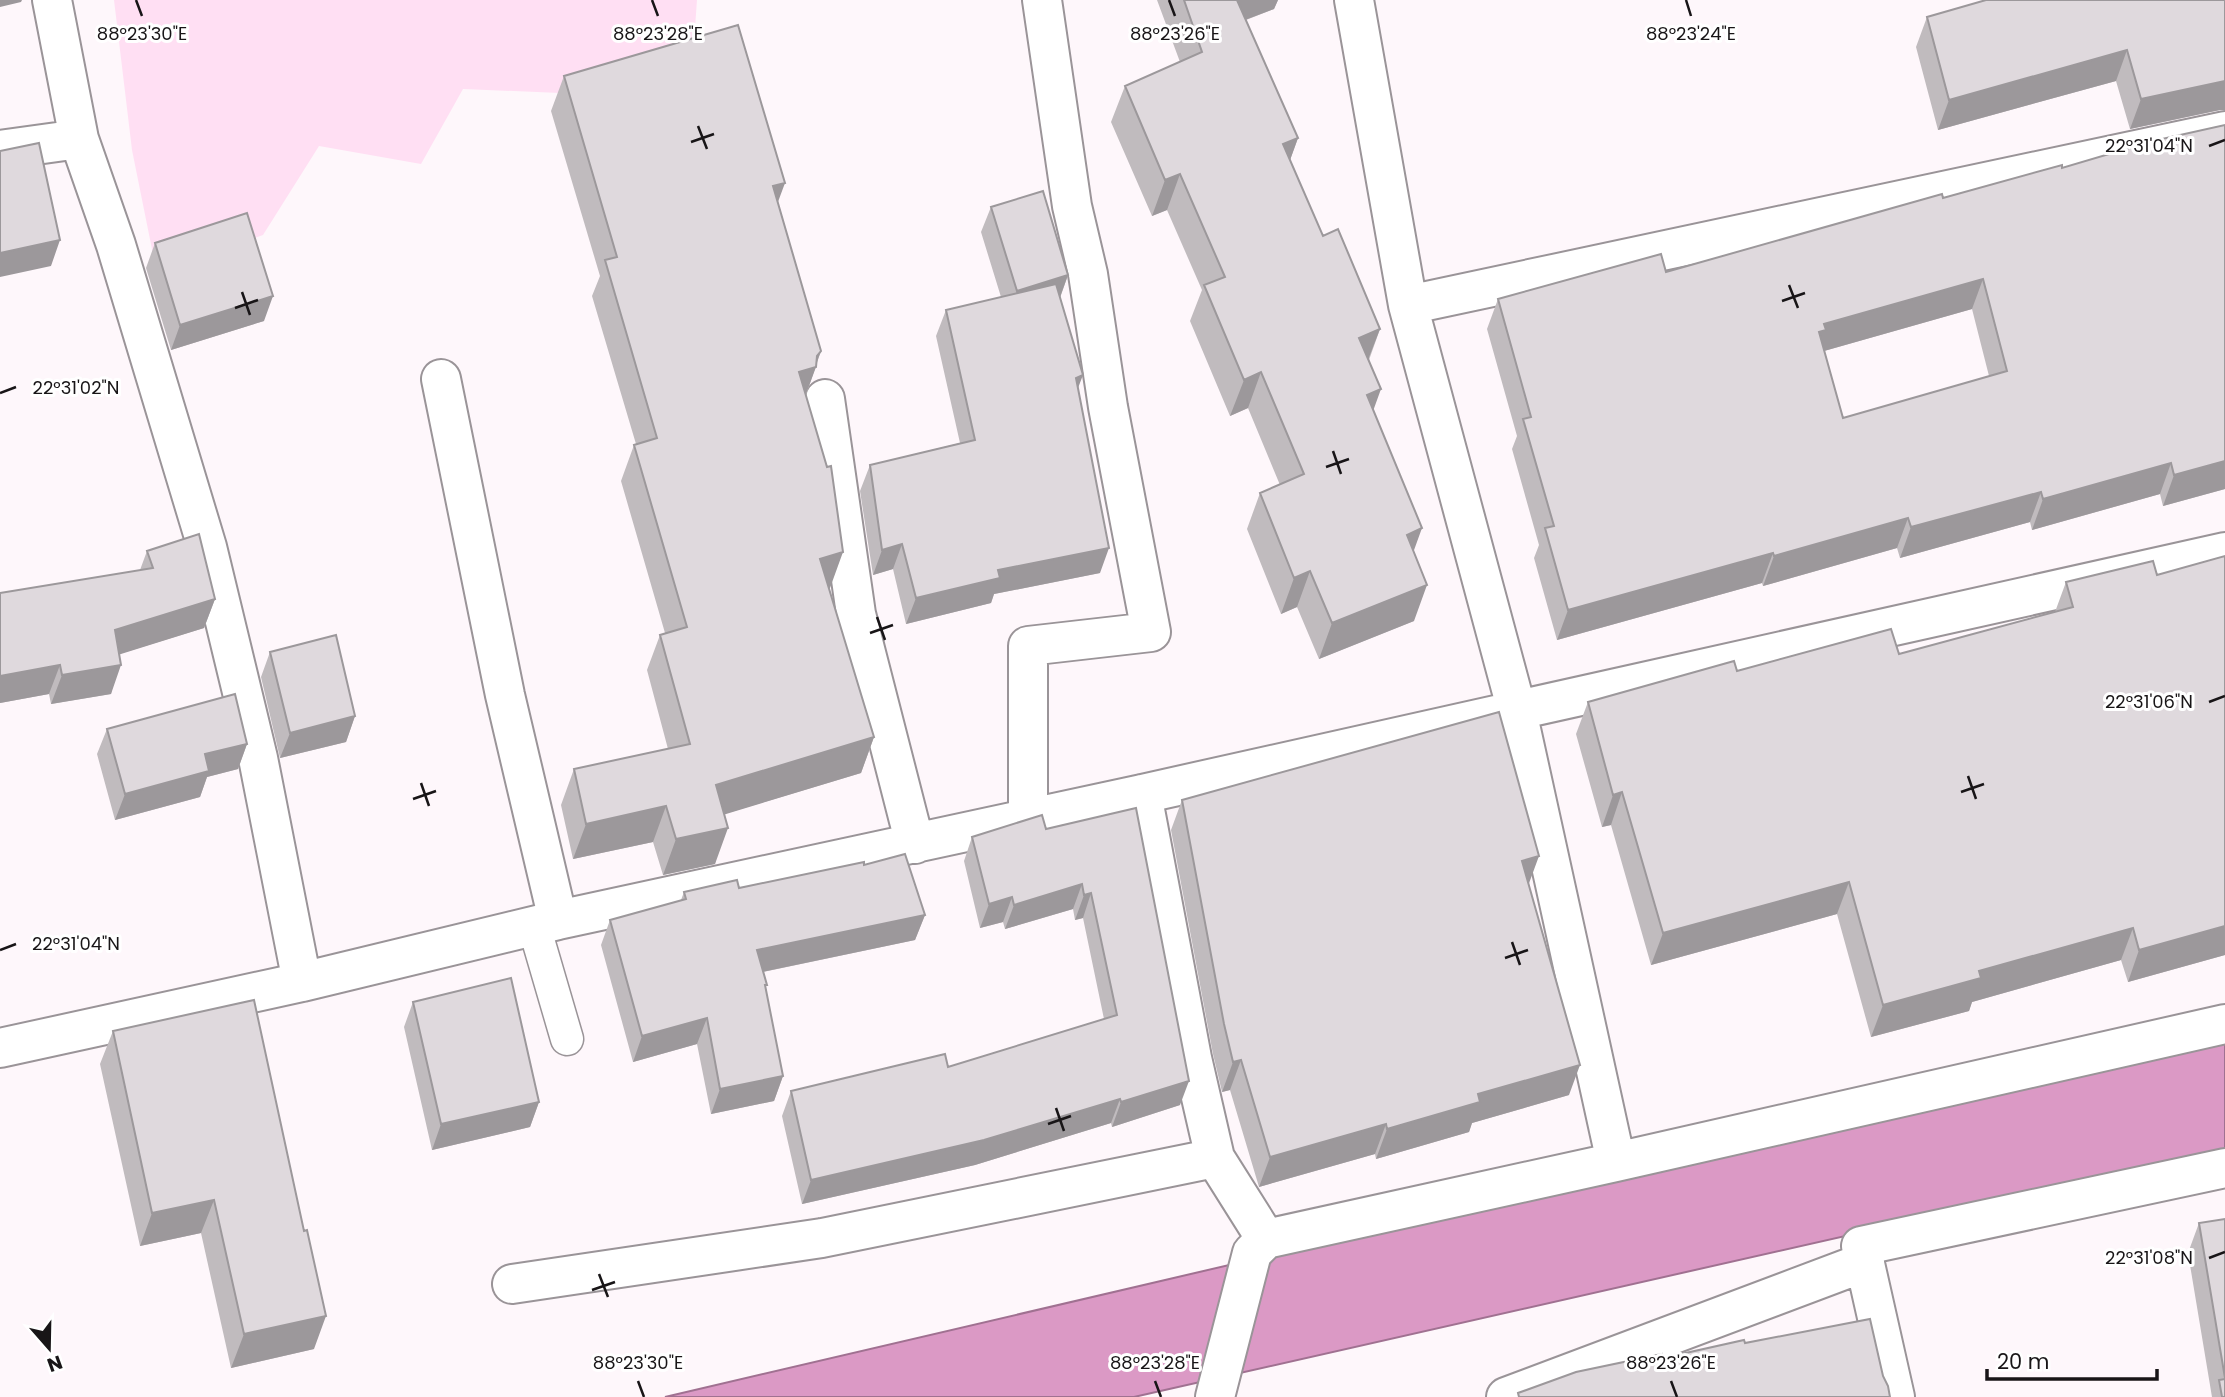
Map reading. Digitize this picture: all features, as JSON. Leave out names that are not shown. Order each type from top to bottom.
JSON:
[{"type":"street","points":[[52,0],[79,139],[116,245],[207,547],[258,758],[302,982]]},
{"type":"street","points":[[1028,819],[1028,646],[1151,632],[1108,407],[1088,274],[1072,206],[1042,0]]},
{"type":"street","points":[[1354,0],[1408,305],[1517,711],[1616,1163]]},
{"type":"street","points":[[1408,305],[2225,131]]},
{"type":"street","points":[[0,150],[79,139]]},
{"type":"street","points":[[440,379],[505,695],[546,923]]},
{"type":"street","points":[[825,399],[856,614],[915,844]]},
{"type":"street","points":[[0,1048],[302,982],[546,923],[1142,794],[2225,552]]},
{"type":"street","points":[[1142,794],[1192,1058],[1215,1158],[1259,1246],[1215,1397]]},
{"type":"street","points":[[1259,1246],[2225,1024]]},
{"type":"street","points":[[512,1284],[822,1238],[1215,1158]]},
{"type":"street","points":[[1895,1397],[1861,1246],[2225,1168]]},
{"type":"street","points":[[1506,1397],[1865,1262]]},
{"type":"lane","points":[[546,923],[567,1039]]},
{"type":"shaded area","points":[[114,0],[697,0],[692,69],[560,93],[463,89],[421,164],[319,146],[263,235],[157,274],[132,150]]},
{"type":"shaded area","points":[[2225,1032],[2225,1150],[1134,1397],[665,1397]]},
{"type":"building","points":[[1184,0],[1237,0],[1298,138],[1283,144],[1323,236],[1338,229],[1380,329],[1359,338],[1381,389],[1367,395],[1422,528],[1407,535],[1427,585],[1332,623],[1310,571],[1294,578],[1260,493],[1304,474],[1261,372],[1244,380],[1204,285],[1225,277],[1180,174],[1165,180],[1125,86],[1202,52]]},
{"type":"building","points":[[1986,0],[2225,0],[2225,81],[2141,99],[2127,50],[1949,100],[1927,17]]},
{"type":"building","points":[[738,25],[785,183],[773,186],[821,351],[817,356],[816,367],[799,372],[827,467],[831,466],[843,552],[820,559],[874,737],[716,785],[728,828],[676,839],[666,806],[586,824],[574,769],[690,744],[660,635],[687,627],[634,445],[657,438],[605,260],[617,257],[564,76]]},
{"type":"building","points":[[2225,125],[2225,461],[2174,475],[2171,463],[2043,499],[2041,492],[1911,527],[1908,518],[1568,610],[1545,528],[1554,526],[1523,419],[1531,417],[1498,299],[1661,254],[1666,272],[1942,194],[1943,198],[2062,165],[2062,168],[2153,141]],"holes":[[[1983,279],[2007,371],[1843,418],[1819,332],[1826,330],[1824,324]]]},
{"type":"building","points":[[39,143],[60,240],[0,253],[0,151]]},
{"type":"building","points":[[1043,191],[1068,275],[1017,291],[991,207]]},
{"type":"building","points":[[247,213],[273,296],[180,325],[155,243]]},
{"type":"building","points":[[1056,284],[1083,375],[1076,378],[1109,548],[998,570],[1000,578],[916,598],[902,544],[882,550],[870,465],[975,440],[946,310]]},
{"type":"building","points":[[199,534],[215,599],[115,630],[121,665],[62,675],[60,665],[0,676],[0,593],[153,568],[147,551]]},
{"type":"building","points":[[2225,556],[2225,926],[2139,950],[2133,928],[1979,971],[1981,978],[1883,1005],[1849,882],[1663,933],[1622,792],[1613,795],[1588,702],[1734,661],[1737,671],[1891,629],[1899,654],[2073,607],[2066,582],[2153,561],[2157,575]]},
{"type":"building","points":[[336,635],[355,716],[290,733],[270,652]]},
{"type":"building","points":[[235,694],[247,744],[205,754],[209,771],[125,794],[107,729]]},
{"type":"building","points":[[1499,712],[1539,856],[1522,861],[1580,1065],[1478,1094],[1480,1102],[1387,1129],[1386,1124],[1270,1157],[1241,1060],[1233,1062],[1182,800]]},
{"type":"building","points":[[1136,808],[1189,1081],[984,1140],[811,1180],[791,1091],[945,1054],[948,1067],[1117,1015],[1091,893],[1084,895],[1082,884],[1014,905],[1012,897],[989,904],[972,837],[1042,815],[1046,829]]},
{"type":"building","points":[[905,854],[925,915],[757,950],[767,985],[783,1076],[720,1089],[707,1018],[642,1036],[610,920],[686,899],[684,892],[737,880],[739,888],[864,862],[864,865]]},
{"type":"building","points":[[511,978],[539,1102],[441,1124],[413,1002]]},
{"type":"building","points":[[254,1000],[304,1231],[307,1230],[326,1316],[244,1334],[214,1200],[152,1213],[113,1031]]},
{"type":"building","points":[[2225,1219],[2225,1378],[2199,1223]]},
{"type":"building","points":[[1870,1319],[1890,1397],[1519,1397],[1518,1393],[1576,1372],[1662,1354],[1663,1358],[1744,1340],[1745,1343]]},
{"type":"building","points":[[2225,1379],[2225,1397],[2222,1397],[2219,1380]]}]
